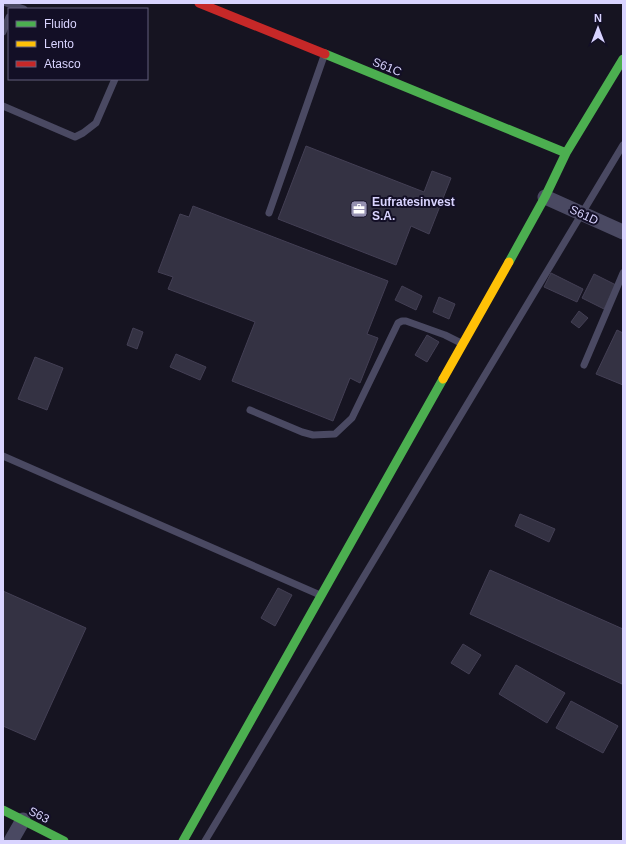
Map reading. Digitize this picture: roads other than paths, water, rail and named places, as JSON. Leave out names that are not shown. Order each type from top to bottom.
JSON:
[{"type":"street","name":"S61C","points":[[199,3],[231,13],[325,54],[566,153]]},
{"type":"street","points":[[183,841],[545,197],[566,153],[623,59]]},
{"type":"street","name":"S61D","points":[[545,197],[623,232]]},
{"type":"street","name":"S63","points":[[3,810],[64,841]]},
{"type":"street","points":[[11,841],[23,820]]},
{"type":"lane","points":[[3,32],[8,20]]},
{"type":"lane","points":[[269,213],[325,54]]},
{"type":"lane","points":[[3,106],[74,137],[83,133],[96,123],[115,80]]},
{"type":"lane","points":[[205,841],[623,145]]},
{"type":"lane","points":[[584,365],[623,273]]},
{"type":"lane","points":[[250,410],[302,432],[313,435],[335,434],[352,418],[398,323],[406,321],[445,335],[463,344]]},
{"type":"lane","points":[[3,456],[322,596]]},
{"type":"place","name":"Eufratesinvest S.A.","points":[[359,209]]}]
